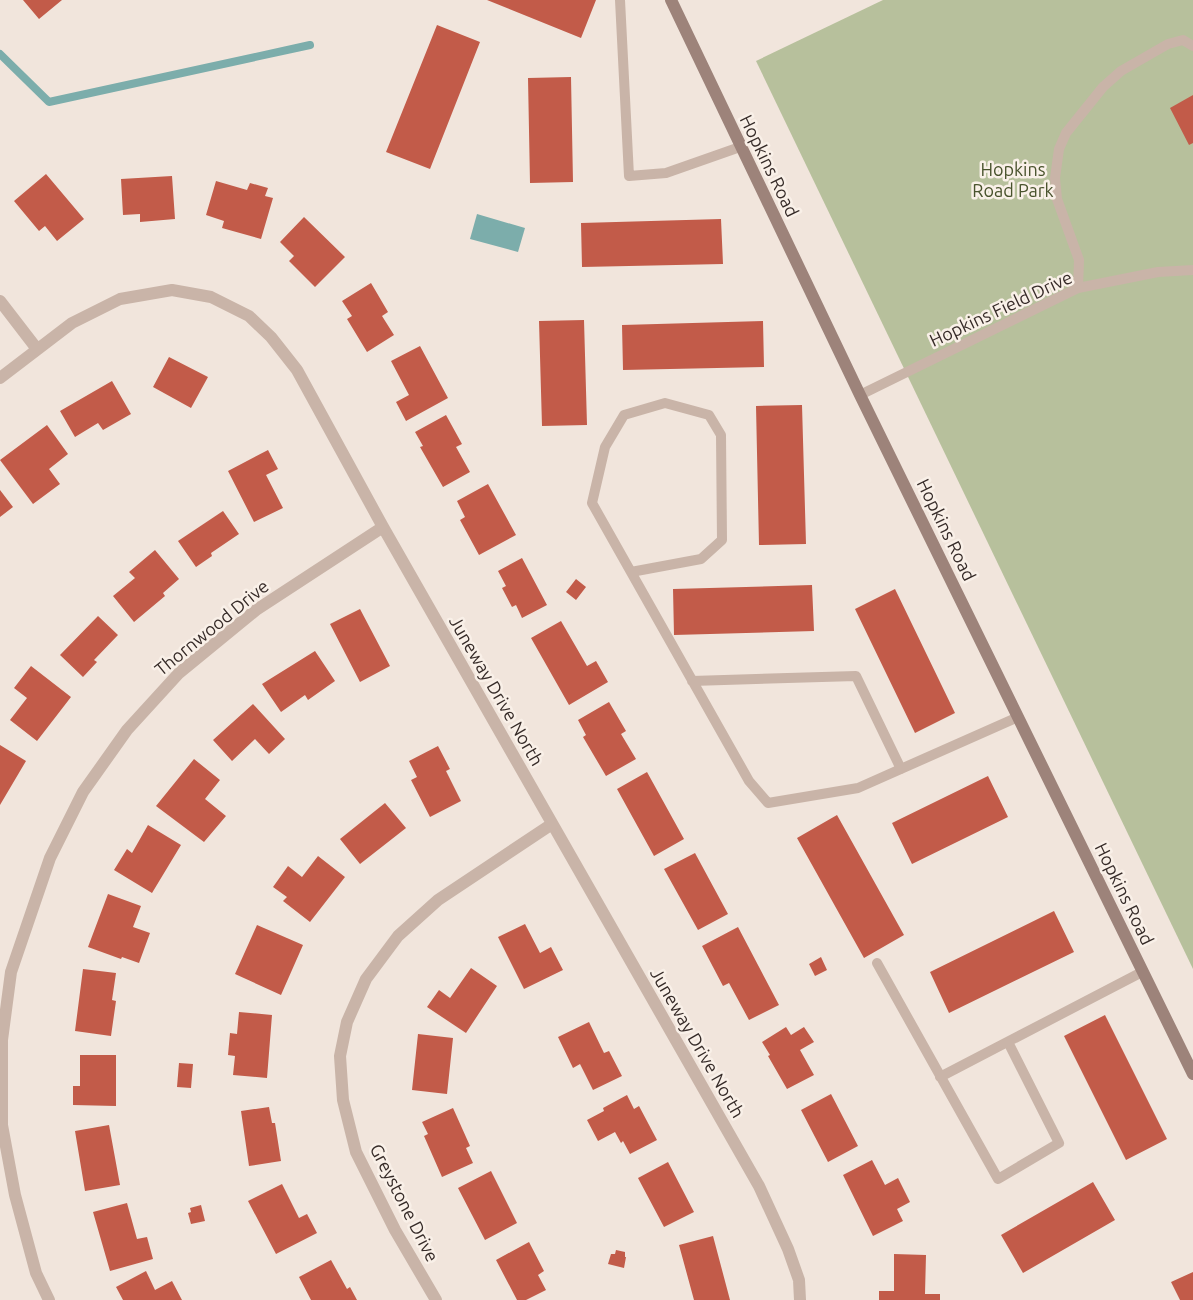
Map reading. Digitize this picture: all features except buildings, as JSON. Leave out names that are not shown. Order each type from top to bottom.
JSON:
[{"type":"street","name":"Hopkins Road","points":[[671,0],[860,394],[1193,1074]]},
{"type":"street","name":"Juneway Drive North","points":[[0,378],[72,323],[120,299],[172,290],[211,298],[249,316],[270,337],[297,370],[383,527],[759,1186],[788,1249],[799,1280],[800,1300]]},
{"type":"street","points":[[0,301],[37,349]]},
{"type":"street","name":"Thornwood Drive","points":[[48,1300],[36,1272],[15,1195],[2,1125],[2,1040],[6,971],[50,858],[82,792],[127,730],[179,673],[256,610],[383,527]]},
{"type":"street","name":"Greystone Drive","points":[[436,1300],[395,1230],[356,1152],[343,1100],[340,1056],[347,1022],[366,979],[398,936],[438,900],[552,824]]},
{"type":"lane","points":[[620,0],[629,176],[666,173],[740,146]]},
{"type":"lane","points":[[1078,288],[1079,260],[1057,199],[1056,178],[1059,149],[1066,133],[1103,86],[1121,71],[1168,44],[1183,40],[1193,46]]},
{"type":"lane","name":"Hopkins Field Drive","points":[[860,394],[1078,288],[1158,272],[1193,270]]},
{"type":"lane","points":[[631,572],[701,559],[722,540],[721,435],[708,415],[665,402],[624,415],[605,447],[592,503],[749,781],[768,803],[858,788],[1018,717]]},
{"type":"lane","points":[[692,681],[856,676],[901,769]]},
{"type":"lane","points":[[877,963],[998,1179],[1059,1143],[1008,1042]]},
{"type":"lane","points":[[940,1077],[1142,972]]},
{"type":"green space","name":"Hopkins Road Park","points":[[883,0],[1193,0],[1193,969],[756,61]]},
{"type":"water","points":[[477,214],[525,228],[518,252],[470,239]]},
{"type":"waterway","points":[[0,54],[49,102],[310,45]]}]
